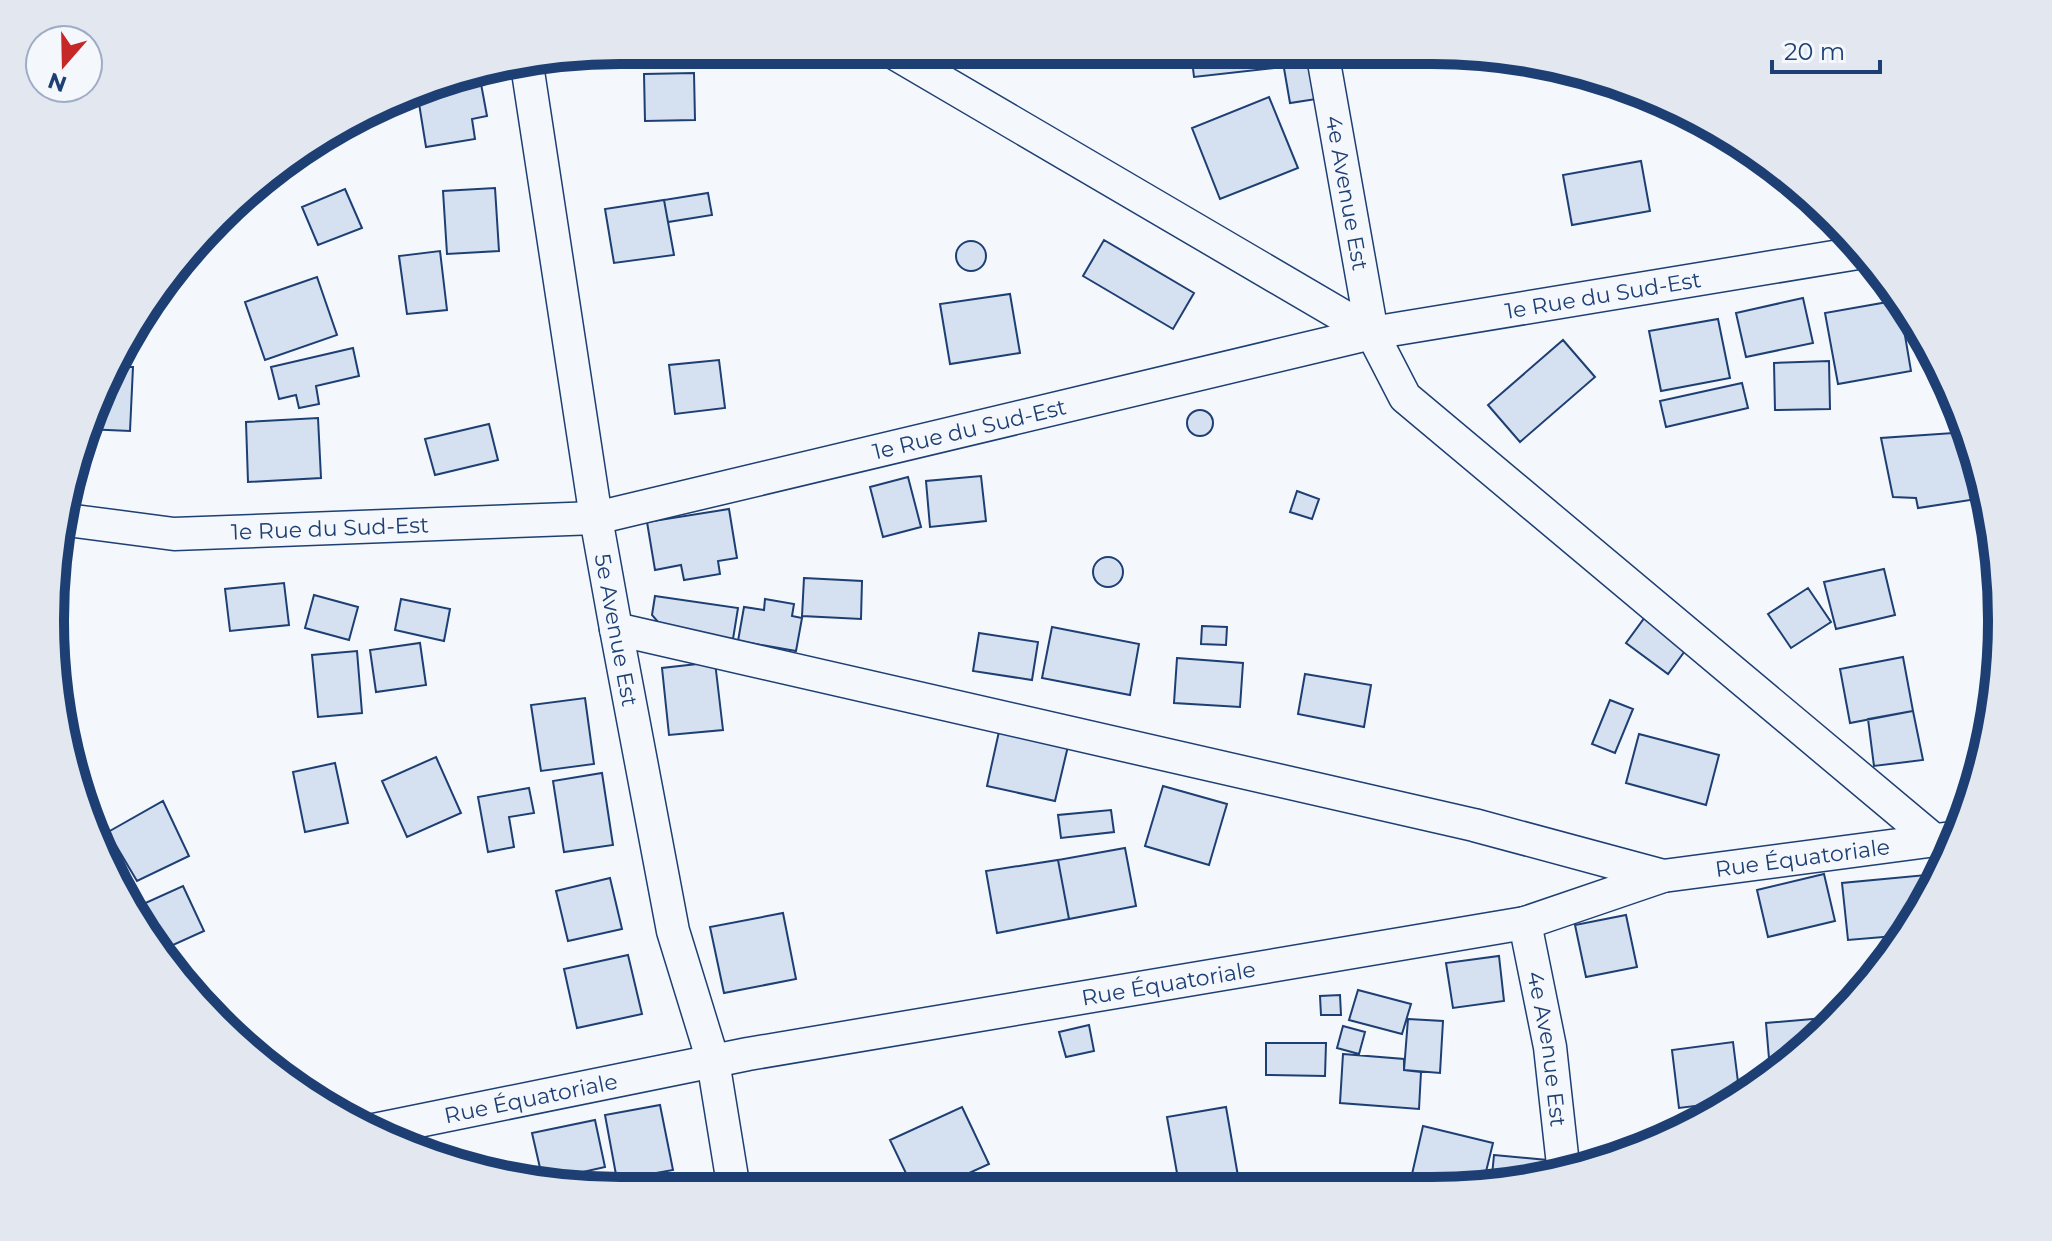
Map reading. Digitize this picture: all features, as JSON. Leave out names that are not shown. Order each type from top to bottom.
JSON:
[{"type":"street","points":[[913,64],[1372,333]]},
{"type":"street","name":"4e Avenue Est","points":[[1324,64],[1372,333],[1405,397],[1944,837]]},
{"type":"street","name":"5e Avenue Est","points":[[528,72],[596,518],[616,629],[673,931],[713,1061],[732,1177]]},
{"type":"street","name":"1e Rue du Sud-Est","points":[[74,521],[174,534],[596,518],[1372,333],[1850,254]]},
{"type":"street","points":[[616,629],[1474,825],[1663,876]]},
{"type":"street","name":"Rue Équatoriale","points":[[390,1127],[713,1061],[1525,923],[1663,876],[1943,840]]},
{"type":"street","name":"4e Avenue Est","points":[[1525,923],[1550,1047],[1563,1161]]},
{"type":"building","points":[[1192,64],[1283,64],[1283,67],[1194,77]]},
{"type":"building","points":[[1283,64],[1317,64],[1323,98],[1290,103]]},
{"type":"building","points":[[694,73],[695,120],[645,121],[644,74]]},
{"type":"building","points":[[481,82],[487,116],[472,119],[475,139],[426,147],[419,102]]},
{"type":"building","points":[[1269,97],[1298,168],[1220,199],[1192,128]]},
{"type":"building","points":[[1641,161],[1650,211],[1572,225],[1563,175]]},
{"type":"building","points":[[495,188],[499,251],[447,254],[443,191]]},
{"type":"building","points":[[345,189],[362,228],[318,245],[302,207]]},
{"type":"building","points":[[708,193],[712,215],[668,222],[664,200]]},
{"type":"building","points":[[664,200],[674,255],[614,263],[605,209]]},
{"type":"building","points":[[1104,240],[1194,293],[1173,329],[1083,276]]},
{"type":"building","points":[[971,241],[982,245],[986,256],[982,267],[971,271],[960,267],[956,256],[960,245]]},
{"type":"building","points":[[440,251],[447,310],[407,314],[399,256]]},
{"type":"building","points":[[317,277],[337,335],[265,360],[245,302]]},
{"type":"building","points":[[1010,294],[1020,353],[950,364],[940,304]]},
{"type":"building","points":[[1803,298],[1813,343],[1746,357],[1736,313]]},
{"type":"building","points":[[1887,302],[1903,326],[1911,371],[1838,384],[1825,313]]},
{"type":"building","points":[[1718,319],[1730,378],[1661,391],[1649,331]]},
{"type":"building","points":[[1563,340],[1595,377],[1520,442],[1488,405]]},
{"type":"building","points":[[353,348],[359,376],[316,386],[319,404],[299,408],[296,395],[279,399],[271,367]]},
{"type":"building","points":[[719,360],[725,408],[675,414],[669,365]]},
{"type":"building","points":[[1829,361],[1830,409],[1775,410],[1774,363]]},
{"type":"building","points":[[125,367],[133,367],[130,431],[98,430]]},
{"type":"building","points":[[1742,383],[1748,408],[1666,427],[1660,401]]},
{"type":"building","points":[[1200,410],[1209,414],[1213,423],[1209,432],[1200,436],[1191,432],[1187,423],[1191,414]]},
{"type":"building","points":[[318,418],[321,478],[248,482],[246,422]]},
{"type":"building","points":[[489,424],[498,460],[435,475],[425,439]]},
{"type":"building","points":[[1955,433],[1974,499],[1918,508],[1916,498],[1893,497],[1881,438]]},
{"type":"building","points":[[981,476],[986,521],[930,527],[926,481]]},
{"type":"building","points":[[908,477],[921,527],[883,537],[870,487]]},
{"type":"building","points":[[1297,491],[1319,499],[1312,519],[1290,512]]},
{"type":"building","points":[[729,509],[737,558],[718,561],[720,574],[684,580],[681,565],[655,570],[647,522]]},
{"type":"building","points":[[1108,557],[1119,561],[1123,572],[1119,583],[1108,587],[1097,583],[1093,572],[1097,561]]},
{"type":"building","points":[[1884,569],[1895,615],[1836,629],[1824,582]]},
{"type":"building","points":[[804,578],[862,581],[861,619],[802,616]]},
{"type":"building","points":[[284,583],[289,625],[230,631],[225,589]]},
{"type":"building","points":[[1808,588],[1831,622],[1791,648],[1768,614]]},
{"type":"building","points":[[314,595],[358,607],[349,640],[305,628]]},
{"type":"building","points":[[655,596],[738,608],[733,639],[664,629],[652,615]]},
{"type":"building","points":[[401,599],[450,609],[444,641],[395,630]]},
{"type":"building","points":[[765,599],[794,604],[792,616],[802,618],[796,651],[738,641],[744,607],[764,610]]},
{"type":"building","points":[[1648,613],[1690,644],[1668,674],[1626,643]]},
{"type":"building","points":[[1202,626],[1227,627],[1226,645],[1201,644]]},
{"type":"building","points":[[1052,627],[1139,644],[1130,695],[1042,678]]},
{"type":"building","points":[[979,633],[1038,642],[1032,680],[973,671]]},
{"type":"building","points":[[420,643],[426,685],[376,692],[370,650]]},
{"type":"building","points":[[357,651],[362,713],[318,717],[312,655]]},
{"type":"building","points":[[1903,657],[1913,711],[1850,723],[1840,669]]},
{"type":"building","points":[[1177,658],[1243,663],[1240,707],[1174,703]]},
{"type":"building","points":[[715,662],[723,730],[669,735],[662,668]]},
{"type":"building","points":[[1305,674],[1371,685],[1364,727],[1298,714]]},
{"type":"building","points":[[585,698],[594,764],[541,771],[531,705]]},
{"type":"building","points":[[1610,700],[1633,709],[1615,753],[1592,744]]},
{"type":"building","points":[[1913,711],[1923,760],[1874,766],[1868,719]]},
{"type":"building","points":[[1000,727],[1069,742],[1055,801],[987,786]]},
{"type":"building","points":[[1639,734],[1719,755],[1706,805],[1626,783]]},
{"type":"building","points":[[436,757],[461,813],[407,837],[382,781]]},
{"type":"building","points":[[335,763],[348,823],[305,832],[293,772]]},
{"type":"building","points":[[602,773],[613,845],[564,852],[553,781]]},
{"type":"building","points":[[1163,786],[1227,804],[1209,865],[1145,846]]},
{"type":"building","points":[[529,788],[534,813],[509,817],[514,847],[488,852],[478,797]]},
{"type":"building","points":[[163,801],[189,856],[137,881],[108,832]]},
{"type":"building","points":[[1111,810],[1114,832],[1061,838],[1058,815]]},
{"type":"building","points":[[1125,848],[1136,906],[1069,919],[1058,860]]},
{"type":"building","points":[[1058,860],[1069,919],[997,933],[986,871]]},
{"type":"building","points":[[1824,874],[1835,921],[1768,937],[1757,890]]},
{"type":"building","points":[[1926,876],[1889,937],[1848,940],[1842,883]]},
{"type":"building","points":[[610,878],[622,929],[568,941],[556,891]]},
{"type":"building","points":[[183,886],[204,931],[170,946],[142,904]]},
{"type":"building","points":[[783,913],[796,979],[724,993],[710,927]]},
{"type":"building","points":[[1626,915],[1637,967],[1586,977],[1575,925]]},
{"type":"building","points":[[628,955],[642,1014],[577,1028],[564,969]]},
{"type":"building","points":[[1499,956],[1504,1001],[1453,1008],[1446,963]]},
{"type":"building","points":[[1358,990],[1411,1004],[1402,1034],[1349,1020]]},
{"type":"building","points":[[1340,995],[1341,1015],[1321,1015],[1320,996]]},
{"type":"building","points":[[1820,1018],[1769,1062],[1766,1023]]},
{"type":"building","points":[[1408,1019],[1443,1021],[1440,1073],[1404,1070]]},
{"type":"building","points":[[1089,1025],[1094,1051],[1066,1057],[1059,1032]]},
{"type":"building","points":[[1343,1026],[1365,1032],[1359,1054],[1337,1048]]},
{"type":"building","points":[[1733,1042],[1738,1085],[1705,1105],[1679,1108],[1672,1050]]},
{"type":"building","points":[[1266,1043],[1326,1043],[1325,1076],[1266,1075]]},
{"type":"building","points":[[1343,1054],[1404,1059],[1404,1070],[1421,1072],[1419,1109],[1340,1103]]},
{"type":"building","points":[[660,1105],[673,1170],[616,1177],[605,1115]]},
{"type":"building","points":[[962,1107],[989,1164],[960,1177],[908,1177],[890,1140]]},
{"type":"building","points":[[1226,1107],[1238,1177],[1178,1177],[1167,1117]]},
{"type":"building","points":[[595,1120],[605,1167],[571,1175],[541,1171],[532,1133]]},
{"type":"building","points":[[1423,1126],[1493,1143],[1485,1174],[1411,1177]]},
{"type":"building","points":[[1494,1155],[1547,1160],[1546,1165],[1492,1173]]}]
